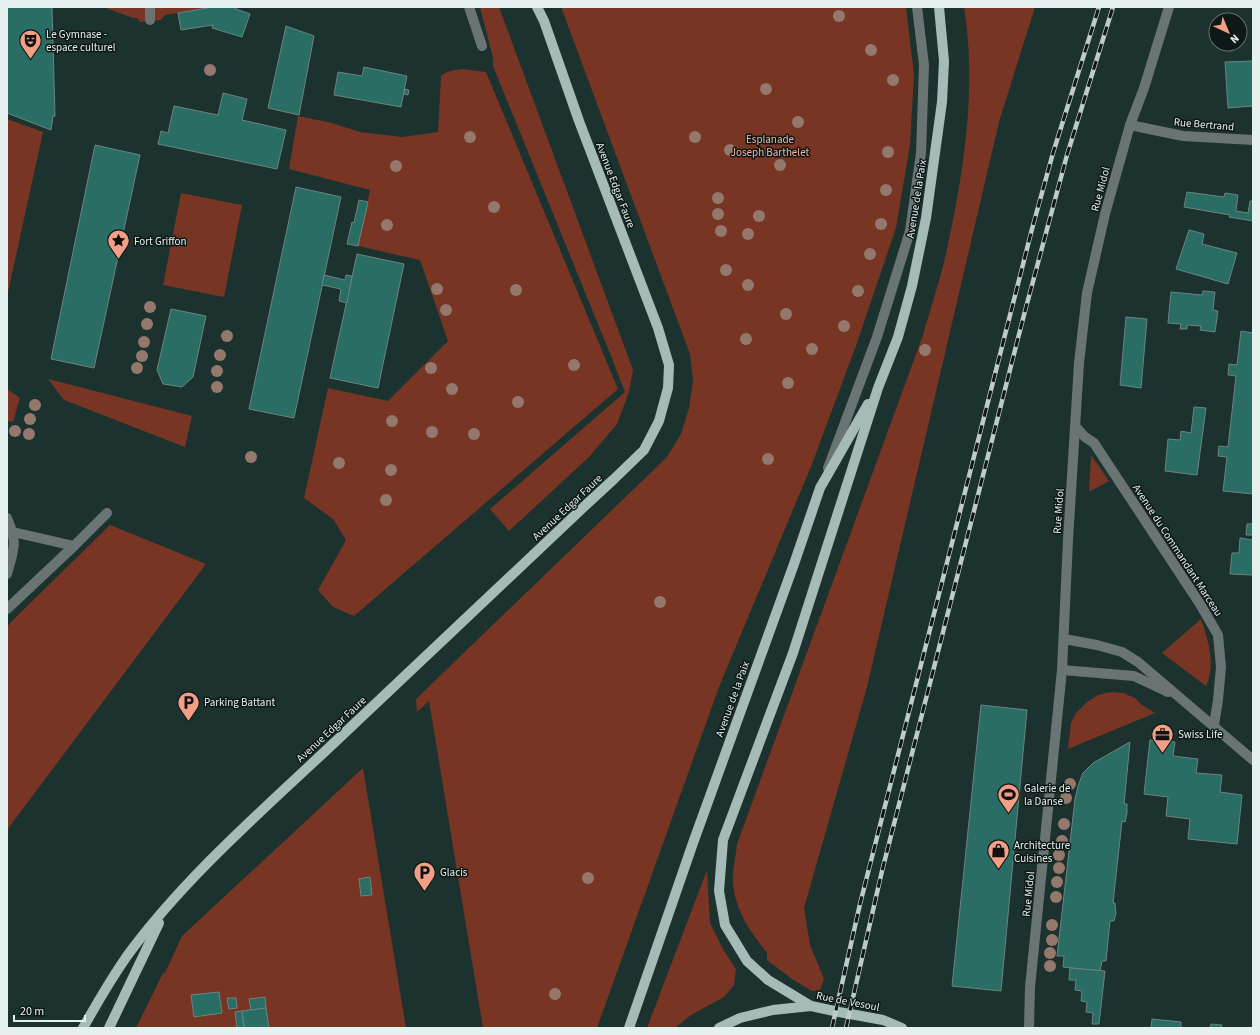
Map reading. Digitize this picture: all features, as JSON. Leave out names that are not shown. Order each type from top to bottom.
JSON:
[{"type":"main road","name":"Avenue Edgar Faure","points":[[83,1028],[101,996],[128,956],[166,908],[198,873],[296,778],[624,470],[644,450],[659,421],[668,388],[670,364],[658,328],[579,121],[544,21],[537,7]]},
{"type":"main road","name":"Avenue de la Paix","points":[[811,1006],[768,980],[747,961],[725,925],[719,891],[723,840],[793,653],[878,388],[898,338],[912,286],[926,218],[942,102],[944,61],[939,7]]},
{"type":"main road","name":"Avenue de la Paix","points":[[628,1028],[824,480],[878,388]]},
{"type":"main road","name":"Avenue Edgar Faure","points":[[109,1028],[166,908]]},
{"type":"main road","name":"Rue de Vesoul","points":[[719,1028],[740,1018],[773,1010],[811,1006],[883,1020],[902,1028]]},
{"type":"street","points":[[150,7],[150,20]]},
{"type":"street","points":[[469,7],[482,46]]},
{"type":"street","points":[[824,480],[877,337],[910,231],[921,153],[924,65],[917,7]]},
{"type":"street","name":"Rue Midol","points":[[1028,1028],[1030,987],[1062,670],[1079,363],[1087,293],[1105,214],[1130,125],[1144,88],[1169,7]]},
{"type":"street","name":"Rue Bertrand","points":[[1130,125],[1183,136],[1253,140]]},
{"type":"street","name":"Avenue du Commandant Marceau","points":[[1075,426],[1085,437],[1094,443],[1200,604],[1218,635],[1221,667],[1214,725]]},
{"type":"street","points":[[7,609],[108,513]]},
{"type":"street","points":[[7,518],[13,532],[15,544],[7,574]]},
{"type":"street","points":[[13,532],[74,546]]},
{"type":"street","points":[[1064,639],[1097,645],[1122,652],[1138,662],[1214,725],[1253,760]]},
{"type":"street","points":[[1062,670],[1134,676],[1181,698]]},
{"type":"green space","points":[[103,7],[213,7],[165,15],[161,20],[140,22],[137,18],[133,18]]},
{"type":"green space","points":[[480,7],[499,7],[633,370],[629,392],[617,424],[589,457],[509,531],[490,509],[625,392],[493,66],[493,58]]},
{"type":"green space","name":"Esplanade Joseph Barthelet","points":[[561,7],[906,7],[914,75],[910,145],[896,228],[857,343],[812,464],[719,687],[597,1028],[483,1028],[429,701],[417,712],[416,699],[667,457],[681,434],[689,408],[693,381],[690,354]]},
{"type":"green space","points":[[964,7],[1035,7],[999,122],[867,687],[804,908],[810,945],[824,979],[820,990],[812,991],[792,979],[767,960],[767,953],[745,921],[737,904],[733,884],[737,844],[923,335],[942,271],[959,189],[967,128],[969,67],[968,37]]},
{"type":"green space","points":[[462,69],[486,72],[618,389],[354,616],[333,607],[318,590],[346,540],[333,519],[304,498],[328,388],[388,401],[448,341],[420,260],[358,246],[370,190],[289,169],[298,116],[332,123],[360,132],[402,137],[438,132],[441,76],[454,70]]},
{"type":"green space","points":[[7,119],[43,132],[7,297]]},
{"type":"green space","points":[[181,193],[242,205],[224,297],[163,285]]},
{"type":"green space","points":[[48,379],[192,416],[185,447],[64,400]]},
{"type":"green space","points":[[7,389],[20,398],[13,422],[7,421]]},
{"type":"green space","points":[[1091,455],[1109,481],[1089,492]]},
{"type":"green space","points":[[110,525],[206,564],[7,830],[7,627]]},
{"type":"green space","points":[[1201,619],[1211,661],[1209,678],[1206,686],[1162,653]]},
{"type":"green space","points":[[1110,692],[1123,693],[1135,698],[1142,705],[1155,713],[1068,749],[1071,723],[1076,713],[1087,702],[1098,695]]},
{"type":"green space","points":[[363,768],[406,1028],[136,1028],[163,973],[165,973],[182,936]]},
{"type":"green space","points":[[707,870],[710,923],[724,951],[736,969],[734,985],[724,997],[691,1015],[675,1028],[647,1028]]},
{"type":"building","name":"Le Gymnase - espace culturel","points":[[7,7],[52,7],[55,116],[53,116],[51,130],[7,113]]},
{"type":"building","points":[[213,7],[236,7],[236,9],[250,14],[242,37],[212,28],[213,25],[181,30],[178,13]]},
{"type":"building","points":[[286,26],[314,36],[299,115],[268,108]]},
{"type":"building","points":[[1253,61],[1253,106],[1228,108],[1225,62]]},
{"type":"building","points":[[364,67],[407,76],[401,107],[334,95],[338,72],[362,76]]},
{"type":"building","points":[[405,89],[409,90],[408,95],[404,94]]},
{"type":"building","points":[[223,93],[247,99],[242,120],[286,130],[277,169],[158,144],[161,131],[168,133],[174,106],[218,115]]},
{"type":"building","points":[[95,145],[140,155],[94,368],[51,359]]},
{"type":"building","points":[[296,187],[341,197],[294,418],[249,409]]},
{"type":"building","points":[[1187,192],[1224,197],[1225,193],[1238,195],[1236,211],[1248,213],[1250,201],[1253,201],[1253,221],[1229,217],[1230,215],[1184,207]]},
{"type":"building","points":[[359,200],[368,202],[358,246],[347,244],[352,222],[354,223]]},
{"type":"building","points":[[1189,230],[1204,234],[1202,244],[1237,253],[1228,284],[1176,269]]},
{"type":"building","points":[[357,254],[404,264],[378,388],[330,378]]},
{"type":"building","points":[[324,275],[345,280],[346,275],[352,276],[347,303],[339,301],[341,289],[322,285]]},
{"type":"building","points":[[1203,291],[1215,292],[1213,310],[1218,311],[1215,332],[1200,330],[1201,326],[1187,325],[1187,329],[1180,329],[1181,324],[1168,323],[1171,292],[1202,295]]},
{"type":"building","points":[[171,309],[206,316],[193,377],[182,387],[163,384],[157,370]]},
{"type":"building","points":[[1126,317],[1147,319],[1141,388],[1120,385]]},
{"type":"building","points":[[1241,331],[1253,333],[1253,494],[1223,491],[1227,457],[1218,456],[1219,446],[1228,447],[1236,376],[1228,375],[1229,364],[1237,365]]},
{"type":"building","points":[[1194,407],[1206,408],[1197,475],[1165,471],[1168,439],[1180,440],[1181,431],[1191,433]]},
{"type":"building","points":[[1253,520],[1253,535],[1246,535],[1247,524],[1252,524]]},
{"type":"building","points":[[1240,538],[1253,540],[1253,575],[1230,574],[1232,553],[1239,553]]},
{"type":"building","points":[[981,705],[1027,710],[1001,991],[952,986]]},
{"type":"building","points":[[1150,740],[1175,742],[1173,756],[1198,759],[1196,773],[1222,775],[1220,792],[1242,795],[1237,844],[1188,839],[1190,819],[1166,816],[1168,797],[1144,794]]},
{"type":"building","points":[[1130,742],[1124,804],[1127,804],[1127,813],[1125,822],[1122,821],[1113,903],[1115,903],[1116,913],[1114,921],[1110,921],[1106,961],[1102,961],[1100,971],[1063,967],[1064,956],[1057,956],[1075,799],[1078,786],[1083,773],[1093,763]]},
{"type":"building","points":[[370,877],[372,895],[361,896],[359,879]]},
{"type":"building","points":[[1070,968],[1105,971],[1099,1024],[1092,1024],[1093,1013],[1086,1012],[1087,1002],[1081,1001],[1082,991],[1075,990],[1076,980],[1069,980]]},
{"type":"building","points":[[219,992],[222,1013],[194,1017],[191,995]]},
{"type":"building","points":[[265,997],[266,1008],[251,1010],[249,999]]},
{"type":"building","points":[[227,998],[236,998],[237,1008],[229,1009]]},
{"type":"building","points":[[266,1008],[269,1028],[244,1028],[242,1011]]},
{"type":"building","points":[[242,1011],[244,1028],[237,1028],[235,1012]]},
{"type":"building","points":[[1152,1019],[1181,1022],[1181,1028],[1151,1028]]},
{"type":"building","points":[[1211,1024],[1222,1025],[1221,1028],[1210,1028]]},
{"type":"railway","points":[[832,1028],[860,904],[1032,229],[1053,153],[1099,7]]},
{"type":"railway","points":[[846,1028],[882,871],[1025,311],[1067,155],[1113,7]]},
{"type":"place","name":"Le Gymnase - espace culturel","points":[[30,60]]},
{"type":"place","name":"Fort Griffon","points":[[118,260]]},
{"type":"place","name":"Parking Battant","points":[[188,722]]},
{"type":"place","name":"Swiss Life","points":[[1163,754]]},
{"type":"place","name":"Galerie de la Danse","points":[[1008,814]]},
{"type":"place","name":"Architecture Cuisines","points":[[998,870]]},
{"type":"place","name":"Glacis","points":[[425,892]]}]
